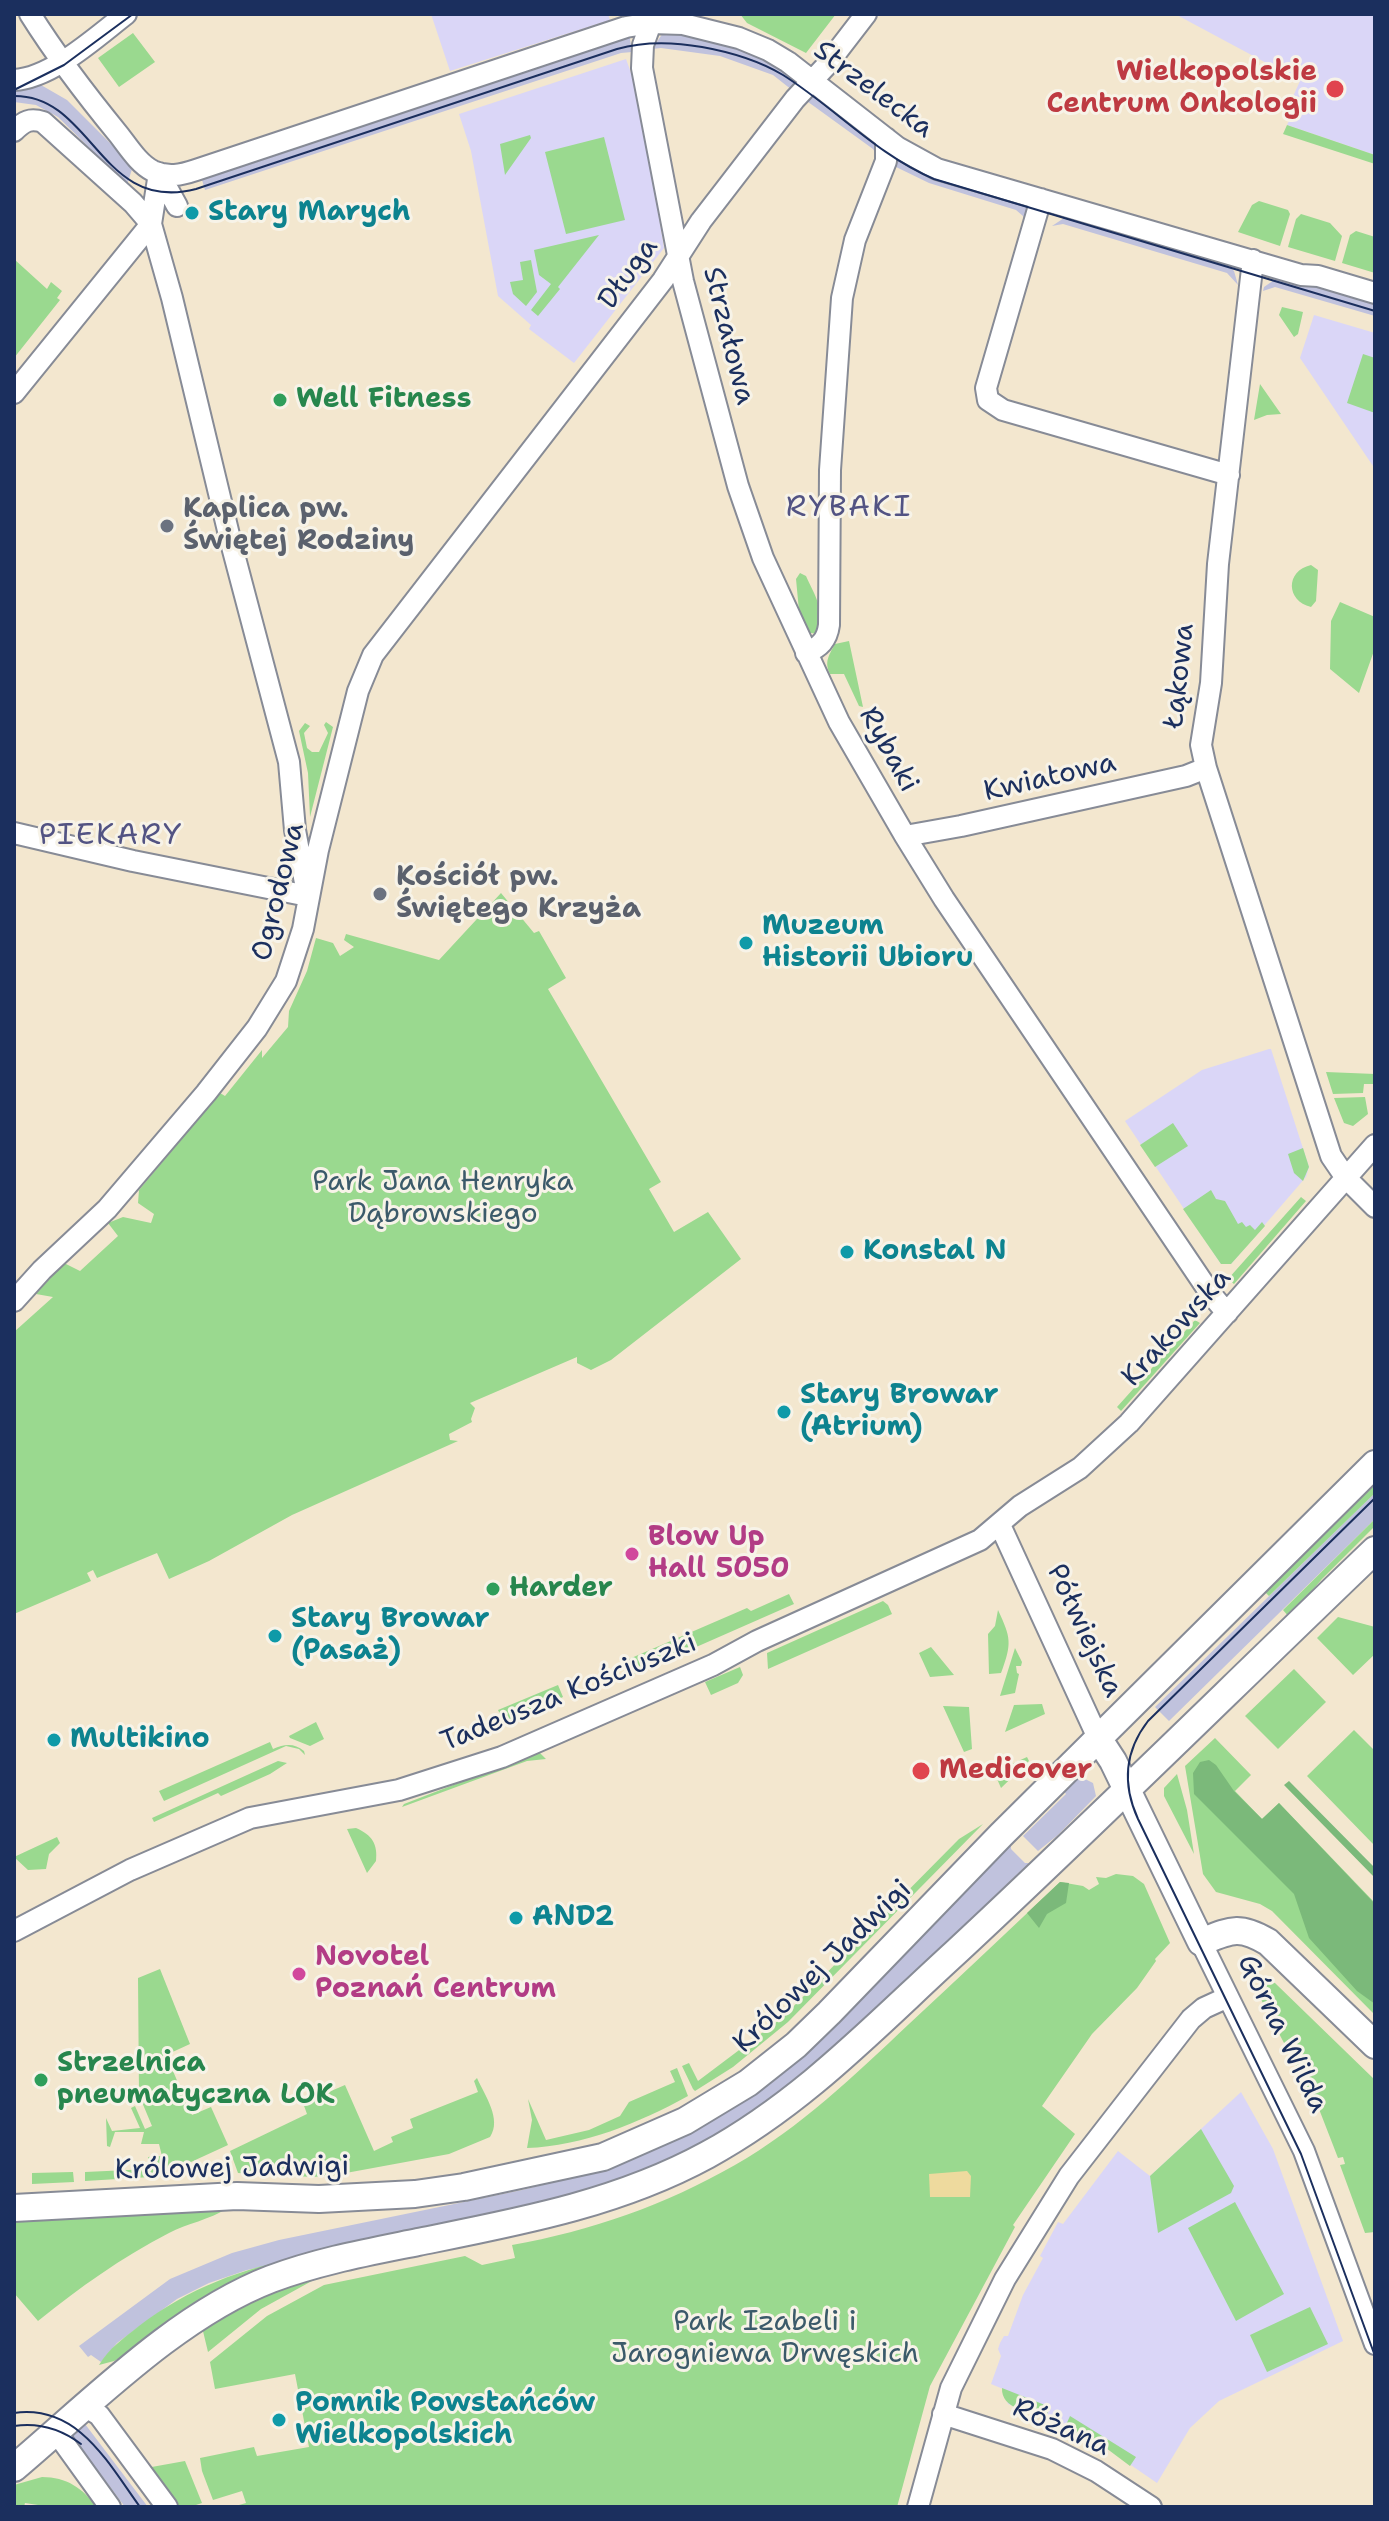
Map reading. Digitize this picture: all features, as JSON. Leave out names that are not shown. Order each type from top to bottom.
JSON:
[{"type":"street","points":[[30,14],[80,88],[138,159],[159,173],[177,206]]},
{"type":"street","points":[[14,80],[31,79],[126,14]]},
{"type":"street","name":"Długa","points":[[438,568],[663,280],[701,221],[795,99],[866,14]]},
{"type":"street","name":"Strzelecka","points":[[159,173],[176,175],[191,172],[626,27],[684,19],[768,50],[914,158],[937,169],[1375,293]]},
{"type":"street","name":"Strzałowa","points":[[651,23],[643,45],[642,68],[683,281],[738,486],[770,575],[806,653]]},
{"type":"street","points":[[14,131],[22,122],[33,119],[43,122],[133,203],[151,224]]},
{"type":"street","points":[[806,653],[821,644],[829,625],[830,470],[844,279],[855,240],[886,161],[886,138]]},
{"type":"street","points":[[14,833],[133,861],[308,896],[295,830],[289,762],[151,224],[159,173]]},
{"type":"street","points":[[1041,199],[986,388],[988,400],[1003,410],[1229,475]]},
{"type":"street","points":[[14,393],[151,224]]},
{"type":"street","name":"Łąkowa","points":[[1253,260],[1218,564],[1211,683],[1201,745],[1331,1156],[1346,1178],[1375,1207]]},
{"type":"street","name":"Ogrodowa","points":[[14,1301],[107,1209],[206,1093],[257,1028],[286,981],[295,959],[364,671],[438,568]]},
{"type":"street","name":"Rybaki","points":[[806,653],[839,722],[944,899],[1210,1293],[1227,1313]]},
{"type":"street","name":"Kwiatowa","points":[[905,836],[1186,776],[1206,768]]},
{"type":"street","name":"Krakowska","points":[[1000,1525],[1020,1506],[1080,1468],[1129,1423],[1375,1145]]},
{"type":"street","name":"Królowej Jadwigi","points":[[14,2208],[237,2196],[319,2199],[387,2197],[464,2187],[603,2157],[645,2141],[697,2114],[748,2083],[829,2013],[1098,1738],[1375,1464]]},
{"type":"street","name":"Półwiejska","points":[[1000,1525],[1098,1738],[1113,1761]]},
{"type":"street","name":"Tadeusza Kościuszki","points":[[14,1931],[130,1870],[250,1818],[399,1790],[502,1757],[713,1665],[757,1641],[980,1540],[1000,1525]]},
{"type":"street","points":[[14,2468],[190,2323],[257,2284],[342,2258],[602,2201],[677,2170],[735,2139],[797,2098],[1126,1791],[1375,1550]]},
{"type":"street","name":"Górna Wilda","points":[[1113,1761],[1304,2151],[1375,2344]]},
{"type":"street","points":[[1201,1942],[1236,1929],[1251,1932],[1268,1942],[1375,2045]]},
{"type":"street","points":[[918,2507],[943,2414],[962,2362],[1038,2222],[1107,2123],[1191,2019],[1204,2008],[1228,1997]]},
{"type":"street","points":[[540,2171],[556,2213]]},
{"type":"street","points":[[86,2407],[99,2415],[167,2507]]},
{"type":"street","name":"Różana","points":[[943,2414],[1052,2449],[1096,2471],[1151,2507]]},
{"type":"street","points":[[56,2432],[110,2507]]},
{"type":"shaded area","points":[[431,14],[608,14],[610,20],[450,71]]},
{"type":"shaded area","points":[[1175,14],[1375,14],[1375,155],[1287,125],[1291,117],[1285,114],[1300,81]]},
{"type":"shaded area","points":[[665,30],[687,32],[760,55],[802,83],[792,90],[773,75],[720,56],[652,49]]},
{"type":"shaded area","points":[[629,32],[632,52],[621,53],[205,190],[200,173]]},
{"type":"shaded area","points":[[626,59],[640,98],[664,248],[574,363],[529,329],[531,325],[498,296],[471,151],[459,114]]},
{"type":"shaded area","points":[[59,73],[41,85],[67,100],[133,166],[127,185],[58,117],[36,105],[14,102],[14,77]]},
{"type":"shaded area","points":[[813,95],[877,143],[877,156],[873,149],[804,99]]},
{"type":"shaded area","points":[[892,151],[1026,205],[1024,226],[1023,216],[1016,210],[929,183],[894,166]]},
{"type":"shaded area","points":[[1067,216],[1225,262],[1234,271],[1238,285],[1227,273],[1063,224],[1052,226]]},
{"type":"shaded area","points":[[1277,278],[1311,279],[1375,298],[1375,316],[1275,287],[1263,291]]},
{"type":"shaded area","points":[[1314,315],[1375,333],[1375,469],[1300,358]]},
{"type":"shaded area","points":[[1271,1049],[1309,1167],[1306,1177],[1231,1264],[1221,1264],[1125,1121],[1202,1070]]},
{"type":"shaded area","points":[[1375,1493],[1375,1519],[1169,1721],[1155,1707]]},
{"type":"shaded area","points":[[1083,1778],[1093,1783],[1096,1796],[1038,1851],[1023,1836],[1066,1794],[1064,1791],[1075,1780]]},
{"type":"shaded area","points":[[1011,1844],[1011,1849],[1025,1863],[1029,1863],[828,2055],[773,2101],[687,2154],[597,2191],[247,2270],[209,2283],[177,2299],[117,2343],[101,2362],[91,2355],[88,2357],[79,2346],[170,2279],[232,2253],[279,2240],[586,2174],[831,2025]]},
{"type":"shaded area","points":[[1241,2092],[1273,2149],[1343,2341],[1219,2401],[1190,2428],[1157,2483],[1106,2448],[1046,2418],[1008,2404],[1003,2389],[991,2384],[1001,2356],[998,2349],[1004,2336],[1008,2336],[1023,2295],[1043,2258],[1040,2256],[1058,2222],[1063,2224],[1118,2151],[1150,2176]]},
{"type":"shaded area","points":[[85,2424],[148,2507],[125,2507],[71,2435]]},
{"type":"green space","points":[[740,14],[836,14],[806,53],[747,23]]},
{"type":"green space","points":[[133,33],[155,62],[119,87],[98,58]]},
{"type":"green space","points":[[1287,125],[1375,155],[1375,164],[1283,134]]},
{"type":"green space","points":[[530,135],[531,138],[505,175],[500,144]]},
{"type":"green space","points":[[604,137],[625,220],[566,234],[545,152]]},
{"type":"green space","points":[[1259,201],[1288,210],[1290,214],[1280,246],[1238,232],[1252,205]]},
{"type":"green space","points":[[1301,214],[1330,223],[1342,236],[1335,261],[1288,247],[1296,219]]},
{"type":"green space","points":[[1356,231],[1375,237],[1375,273],[1342,263],[1350,235]]},
{"type":"green space","points":[[599,235],[538,316],[531,310],[551,284],[539,275],[534,250]]},
{"type":"green space","points":[[14,259],[47,289],[51,282],[62,291],[57,298],[60,300],[14,358]]},
{"type":"green space","points":[[531,260],[537,292],[526,306],[513,294],[510,282],[523,280],[520,262]]},
{"type":"green space","points":[[1282,307],[1303,312],[1298,334],[1294,337],[1279,315]]},
{"type":"green space","points":[[1363,354],[1375,358],[1375,413],[1347,403]]},
{"type":"green space","points":[[1260,384],[1281,414],[1254,420]]},
{"type":"green space","points":[[1311,565],[1318,570],[1316,601],[1311,607],[1297,599],[1292,586],[1297,573]]},
{"type":"green space","points":[[800,573],[806,576],[819,605],[821,619],[817,634],[806,632],[800,621],[796,579]]},
{"type":"green space","points":[[1340,602],[1375,617],[1375,648],[1359,693],[1330,669],[1331,621]]},
{"type":"green space","points":[[849,641],[863,707],[859,706],[844,674],[830,674],[827,666],[835,644]]},
{"type":"green space","points":[[326,722],[333,727],[310,817],[308,773],[299,731],[305,723],[310,726],[304,733],[307,748],[319,752],[328,733],[324,725]]},
{"type":"green space","name":"Park Jana Henryka Dąbrowskiego","points":[[501,893],[534,933],[539,931],[566,978],[548,989],[661,1182],[649,1189],[674,1232],[708,1212],[741,1259],[611,1360],[591,1370],[577,1363],[577,1357],[470,1403],[475,1408],[472,1422],[449,1434],[450,1440],[458,1441],[292,1515],[209,1561],[169,1579],[157,1553],[97,1578],[93,1570],[87,1573],[91,1581],[14,1614],[14,1332],[53,1297],[36,1294],[64,1263],[80,1271],[118,1236],[108,1223],[123,1217],[151,1223],[154,1214],[138,1203],[139,1190],[220,1093],[225,1096],[262,1050],[262,1058],[288,1027],[289,1011],[307,971],[316,938],[333,943],[340,956],[354,947],[344,940],[346,934],[439,960]]},
{"type":"green space","points":[[1326,1072],[1375,1074],[1375,1092],[1374,1084],[1364,1084],[1363,1093],[1333,1094]]},
{"type":"green space","points":[[1365,1097],[1368,1114],[1353,1126],[1344,1123],[1334,1098]]},
{"type":"green space","points":[[1173,1123],[1188,1146],[1155,1167],[1140,1145]]},
{"type":"green space","points":[[1303,1148],[1309,1167],[1303,1181],[1294,1173],[1288,1154]]},
{"type":"green space","points":[[1211,1190],[1216,1199],[1225,1201],[1238,1224],[1242,1222],[1255,1230],[1262,1222],[1265,1226],[1231,1264],[1221,1264],[1183,1209]]},
{"type":"green space","points":[[1301,1197],[1306,1201],[1234,1284],[1228,1279]]},
{"type":"green space","points":[[1195,1320],[1200,1323],[1121,1411],[1117,1407]]},
{"type":"green space","points":[[1375,1485],[1375,1493],[1269,1596],[1263,1590]]},
{"type":"green space","points":[[1375,1519],[1375,1526],[1289,1617],[1283,1610]]},
{"type":"green space","points":[[789,1594],[794,1604],[628,1677],[629,1659],[747,1608],[751,1611]]},
{"type":"green space","points":[[883,1601],[892,1614],[768,1669],[767,1653]]},
{"type":"green space","points":[[998,1610],[1008,1634],[1008,1647],[1001,1673],[989,1674],[988,1634],[995,1626]]},
{"type":"green space","points":[[1338,1617],[1375,1627],[1375,1654],[1353,1675],[1317,1638]]},
{"type":"green space","points":[[931,1647],[954,1675],[930,1677],[919,1653]]},
{"type":"green space","points":[[1015,1648],[1022,1662],[1021,1666],[1016,1666],[1019,1674],[1015,1693],[1000,1696]]},
{"type":"green space","points":[[740,1667],[743,1675],[738,1683],[711,1695],[705,1682]]},
{"type":"green space","points":[[1294,1669],[1326,1702],[1278,1749],[1245,1716]]},
{"type":"green space","points":[[558,1685],[563,1697],[509,1721],[502,1718],[498,1710]]},
{"type":"green space","points":[[1042,1704],[1045,1714],[1005,1732],[1014,1705]]},
{"type":"green space","points":[[943,1706],[969,1707],[972,1749],[964,1752]]},
{"type":"green space","points":[[316,1722],[324,1739],[310,1746],[290,1738],[289,1736]]},
{"type":"green space","points":[[1354,1730],[1375,1751],[1375,1846],[1307,1776]]},
{"type":"green space","points":[[1215,1738],[1251,1775],[1235,1791],[1262,1819],[1279,1803],[1375,1903],[1375,2015],[1272,1911],[1260,1904],[1216,1892],[1203,1874],[1185,1766]]},
{"type":"green space","points":[[270,1742],[273,1749],[285,1745],[293,1746],[304,1751],[305,1755],[299,1749],[286,1746],[164,1801],[159,1791]]},
{"type":"green space","points":[[539,1752],[546,1759],[527,1761],[402,1807],[404,1804]]},
{"type":"green space","points":[[1027,1757],[1029,1761],[1001,1788],[994,1772]]},
{"type":"green space","points":[[1209,1760],[1262,1819],[1279,1803],[1375,1904],[1375,2004],[1357,1991],[1309,1938],[1294,1894],[1194,1794],[1193,1773],[1200,1762]]},
{"type":"green space","points":[[278,1761],[287,1763],[221,1796],[218,1793],[154,1822],[152,1818]]},
{"type":"green space","points":[[1177,1774],[1194,1854],[1164,1796],[1164,1788]]},
{"type":"green space","points":[[1289,1781],[1375,1868],[1375,1878],[1284,1785]]},
{"type":"green space","points":[[983,1824],[788,2022],[733,2067],[695,2091],[693,2089],[682,2066],[689,2063],[698,2081],[783,2017],[959,1839]]},
{"type":"green space","points":[[356,1828],[370,1837],[375,1845],[376,1861],[367,1873],[347,1829]]},
{"type":"green space","points":[[57,1837],[60,1843],[49,1854],[46,1869],[28,1870],[14,1857]]},
{"type":"green space","name":"Park Izabeli i Jarogniewa Drwęskich","points":[[1116,1874],[1133,1876],[1144,1884],[1170,1943],[1155,1959],[1137,1988],[1092,2034],[1042,2106],[1075,2134],[1013,2225],[1015,2227],[930,2386],[897,2507],[232,2507],[246,2503],[242,2491],[213,2500],[200,2458],[254,2447],[257,2456],[309,2447],[295,2374],[215,2389],[210,2362],[267,2316],[324,2285],[465,2256],[482,2265],[515,2258],[512,2245],[627,2215],[709,2179],[782,2135],[826,2100],[1060,1882],[1089,1890],[1099,1884],[1096,1877],[1106,1878]]},
{"type":"green space","points":[[1060,1882],[1069,1883],[1066,1903],[1047,1914],[1039,1928],[1027,1913]]},
{"type":"green space","points":[[160,1969],[190,2044],[166,2055],[192,2115],[211,2107],[228,2145],[191,2162],[169,2166],[167,2176],[85,2181],[85,2172],[150,2169],[148,2157],[162,2156],[159,2144],[141,2144],[144,2132],[115,2132],[110,2147],[107,2146],[106,2118],[112,2131],[140,2128],[131,2108],[135,2106],[145,2129],[152,2126],[139,2095],[138,1978]]},
{"type":"green space","points":[[1271,1982],[1375,2080],[1375,2232],[1365,2233],[1340,2165],[1345,2164],[1343,2157],[1338,2158],[1319,2109],[1257,1992],[1256,1989]]},
{"type":"green space","points":[[677,2068],[688,2096],[650,2115],[590,2138],[527,2148],[532,2120],[528,2099],[546,2140],[589,2130],[620,2116],[629,2102],[675,2082],[670,2071]]},
{"type":"green space","points":[[477,2078],[491,2108],[493,2130],[490,2137],[449,2154],[313,2177],[238,2173],[230,2151],[307,2114],[303,2103],[345,2085],[374,2151],[393,2142],[391,2137],[413,2128],[410,2119],[478,2092],[474,2081]]},
{"type":"green space","points":[[1201,2129],[1234,2186],[1231,2193],[1158,2233],[1150,2176]]},
{"type":"green space","points":[[73,2172],[74,2182],[32,2184],[32,2173]]},
{"type":"green space","points":[[1235,2202],[1284,2294],[1236,2321],[1188,2228]]},
{"type":"green space","points":[[226,2209],[176,2230],[134,2253],[38,2321],[14,2293],[14,2221]]},
{"type":"green space","points":[[303,2257],[114,2361],[99,2365],[122,2339],[197,2290],[259,2267]]},
{"type":"green space","points":[[330,2271],[261,2309],[208,2352],[202,2327],[256,2296]]},
{"type":"green space","points":[[1310,2307],[1328,2344],[1267,2372],[1250,2335]]},
{"type":"green space","points":[[1002,2388],[1050,2407],[1046,2417],[1011,2405],[1006,2401]]},
{"type":"green space","points":[[1070,2416],[1136,2457],[1130,2466],[1106,2448],[1065,2427]]},
{"type":"green space","points":[[185,2461],[202,2503],[174,2507],[146,2468]]},
{"type":"green space","points":[[42,2477],[73,2485],[97,2507],[51,2507],[25,2503],[24,2507],[14,2507],[14,2485]]},
{"type":"sand","points":[[967,2171],[971,2176],[970,2197],[930,2197],[929,2174]]},
{"type":"tram line","points":[[14,90],[64,65],[133,14]]},
{"type":"tram line","points":[[14,96],[41,101],[62,114],[117,170],[138,185],[164,192],[196,189],[617,49],[649,44],[691,45],[733,54],[783,75],[875,144],[934,179],[1375,311]]},
{"type":"tram line","points":[[1375,1498],[1148,1721],[1134,1744],[1128,1768],[1129,1793],[1138,1819],[1301,2154],[1375,2356]]},
{"type":"tram line","points":[[14,2413],[36,2413],[74,2427],[103,2456],[140,2507]]},
{"type":"tram line","points":[[14,2426],[50,2428],[81,2444]]},
{"type":"place","name":"Wielkopolskie Centrum Onkologii","points":[[1335,89]]},
{"type":"place","name":"Stary Marych","points":[[192,213]]},
{"type":"place","name":"Well Fitness","points":[[280,400]]},
{"type":"place","name":"Kaplica pw. Świętej Rodziny","points":[[167,526]]},
{"type":"place","name":"Kościół pw. Świętego Krzyża","points":[[380,894]]},
{"type":"place","name":"Muzeum Historii Ubioru","points":[[746,943]]},
{"type":"place","name":"Konstal N","points":[[847,1252]]},
{"type":"place","name":"Stary Browar (Atrium)","points":[[784,1412]]},
{"type":"place","name":"Blow Up Hall 5050","points":[[632,1554]]},
{"type":"place","name":"Harder","points":[[493,1589]]},
{"type":"place","name":"Stary Browar (Pasaż)","points":[[275,1636]]},
{"type":"place","name":"Multikino","points":[[54,1740]]},
{"type":"place","name":"Medicover","points":[[921,1771]]},
{"type":"place","name":"AND2","points":[[516,1918]]},
{"type":"place","name":"Novotel Poznań Centrum","points":[[299,1974]]},
{"type":"place","name":"Strzelnica pneumatyczna LOK","points":[[41,2080]]},
{"type":"place","name":"Pomnik Powstańców Wielkopolskich","points":[[279,2420]]},
{"type":"district","name":"RYBAKI","points":[[849,508]]},
{"type":"district","name":"PIEKARY","points":[[111,836]]}]
